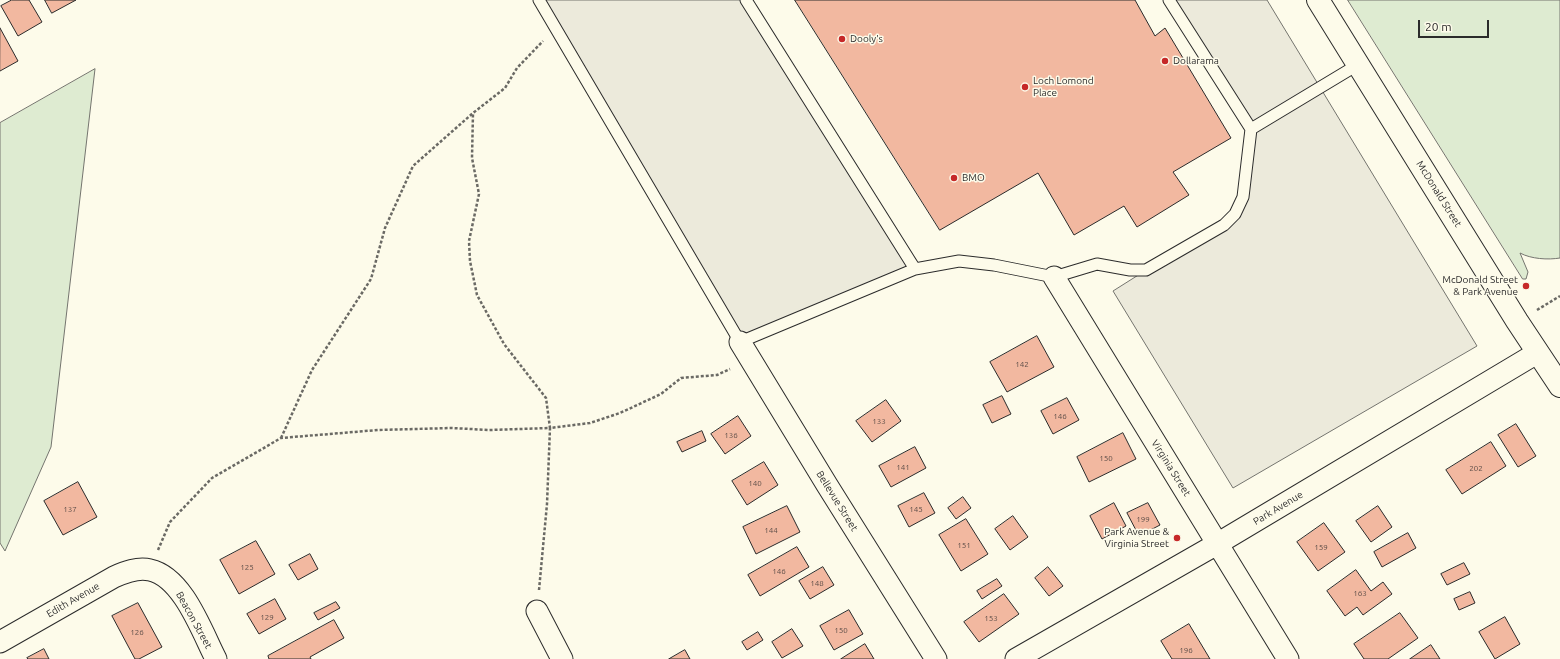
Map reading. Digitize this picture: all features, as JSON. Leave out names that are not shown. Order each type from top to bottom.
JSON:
[{"type":"street","name":"McDonald Street","points":[[1318,0],[1537,353],[1560,386]]},
{"type":"street","name":"Virginia Street","points":[[1054,277],[1288,659]]},
{"type":"street","name":"Bellevue Street","points":[[740,342],[936,659]]},
{"type":"street","name":"Park Avenue","points":[[1016,659],[1218,544],[1537,353]]},
{"type":"street","name":"Edith Avenue","points":[[0,642],[114,577],[130,570],[150,570]]},
{"type":"street","name":"Beacon Street","points":[[150,570],[168,579],[182,593],[216,659]]},
{"type":"street","points":[[537,611],[562,659]]},
{"type":"lane","points":[[539,0],[740,342],[915,269],[959,261],[994,265],[1054,277],[1097,264],[1130,270],[1146,270],[1224,225],[1235,214],[1243,197],[1251,129],[1169,0]]},
{"type":"lane","points":[[746,0],[915,269]]},
{"type":"lane","points":[[1251,129],[1359,64]]},
{"type":"path","points":[[280,438],[312,370],[371,279],[385,228],[413,166],[473,113],[505,88],[517,68],[556,29]]},
{"type":"path","points":[[473,113],[472,158],[479,194],[469,241],[470,261],[476,295],[504,344],[546,398],[550,428],[547,504],[537,611]]},
{"type":"path","points":[[150,570],[170,522],[212,478],[280,438],[378,430],[452,428],[488,430],[550,428],[590,423],[661,394],[682,378],[717,375],[750,360]]},
{"type":"green space","points":[[1348,0],[1560,0],[1560,258],[1550,259],[1529,257],[1520,253],[1528,272],[1526,279],[1523,279]]},
{"type":"green space","points":[[95,69],[51,447],[5,551],[0,543],[0,123]]},
{"type":"shaded area","points":[[539,0],[746,0],[915,269],[740,342]]},
{"type":"shaded area","points":[[1169,0],[1267,0],[1477,346],[1233,488],[1113,291],[1235,214],[1251,129]]},
{"type":"building","points":[[12,0],[29,0],[42,22],[18,36],[1,6]]},
{"type":"building","points":[[45,0],[76,0],[52,13]]},
{"type":"building","name":"Loch Lomond Place","points":[[795,0],[1135,0],[1155,36],[1165,28],[1231,138],[1173,172],[1189,195],[1137,227],[1124,206],[1074,235],[1038,173],[940,230]]},
{"type":"building","points":[[0,28],[18,61],[0,71]]},
{"type":"building","points":[[1037,336],[1054,367],[1007,392],[990,362]]},
{"type":"building","points":[[1002,396],[1011,414],[992,423],[983,405]]},
{"type":"building","points":[[1067,398],[1079,420],[1053,434],[1041,411]]},
{"type":"building","points":[[886,400],[901,421],[872,442],[856,421]]},
{"type":"building","points":[[738,416],[751,436],[725,454],[711,434]]},
{"type":"building","points":[[1516,424],[1536,456],[1518,467],[1498,435]]},
{"type":"building","points":[[702,431],[706,441],[682,452],[677,442]]},
{"type":"building","points":[[1123,433],[1136,459],[1089,482],[1077,457]]},
{"type":"building","points":[[1491,442],[1506,466],[1462,494],[1446,470]]},
{"type":"building","points":[[915,447],[926,468],[891,487],[879,466]]},
{"type":"building","points":[[764,462],[778,485],[747,505],[732,481]]},
{"type":"building","points":[[78,482],[97,517],[63,535],[44,501]]},
{"type":"building","points":[[924,493],[935,513],[909,527],[898,506]]},
{"type":"building","points":[[963,497],[971,508],[956,519],[948,508]]},
{"type":"building","points":[[1114,503],[1126,526],[1102,539],[1090,516]]},
{"type":"building","points":[[1148,503],[1160,525],[1139,536],[1127,513]]},
{"type":"building","points":[[787,506],[800,532],[756,554],[743,527]]},
{"type":"building","points":[[1378,506],[1392,527],[1371,542],[1356,521]]},
{"type":"building","points":[[1013,516],[1028,537],[1010,550],[995,529]]},
{"type":"building","points":[[966,519],[988,554],[961,571],[939,535]]},
{"type":"building","points":[[1324,523],[1345,552],[1318,571],[1297,542]]},
{"type":"building","points":[[1408,533],[1416,548],[1382,567],[1374,552]]},
{"type":"building","points":[[256,541],[275,574],[239,594],[220,560]]},
{"type":"building","points":[[797,547],[809,567],[760,596],[748,575]]},
{"type":"building","points":[[310,554],[318,569],[298,580],[289,565]]},
{"type":"building","points":[[1464,563],[1470,574],[1447,585],[1441,574]]},
{"type":"building","points":[[823,567],[834,585],[810,599],[799,581]]},
{"type":"building","points":[[1048,567],[1063,586],[1049,596],[1035,578]]},
{"type":"building","points":[[1356,570],[1371,591],[1383,582],[1392,594],[1363,615],[1357,607],[1345,616],[1327,591]]},
{"type":"building","points":[[997,579],[1002,586],[982,599],[977,591]]},
{"type":"building","points":[[1470,592],[1475,603],[1459,610],[1454,599]]},
{"type":"building","points":[[1004,594],[1019,614],[979,642],[964,622]]},
{"type":"building","points":[[275,599],[286,619],[259,634],[247,614]]},
{"type":"building","points":[[336,602],[340,608],[318,620],[314,613]]},
{"type":"building","points":[[138,603],[162,647],[139,659],[135,659],[112,616]]},
{"type":"building","points":[[849,610],[863,634],[834,650],[820,626]]},
{"type":"building","points":[[1400,613],[1418,638],[1388,659],[1364,659],[1354,644]]},
{"type":"building","points":[[1505,617],[1520,644],[1495,659],[1479,632]]},
{"type":"building","points":[[334,620],[344,638],[310,657],[311,659],[269,659],[268,656]]},
{"type":"building","points":[[1189,624],[1210,659],[1172,659],[1161,641]]},
{"type":"building","points":[[792,629],[803,646],[782,658],[772,642]]},
{"type":"building","points":[[758,632],[763,640],[747,650],[742,642]]},
{"type":"building","points":[[865,644],[874,659],[841,659]]},
{"type":"building","points":[[1431,645],[1440,659],[1410,659]]},
{"type":"building","points":[[44,649],[49,659],[27,658]]},
{"type":"building","points":[[685,650],[690,659],[669,659]]},
{"type":"place","name":"Dooly's","points":[[842,39]]},
{"type":"place","name":"Dollarama","points":[[1165,61]]},
{"type":"place","name":"Loch Lomond Place","points":[[1025,87]]},
{"type":"place","name":"BMO","points":[[954,178]]},
{"type":"place","name":"McDonald Street & Park Avenue","points":[[1526,286]]},
{"type":"place","name":"Park Avenue & Virginia Street","points":[[1177,538]]}]
